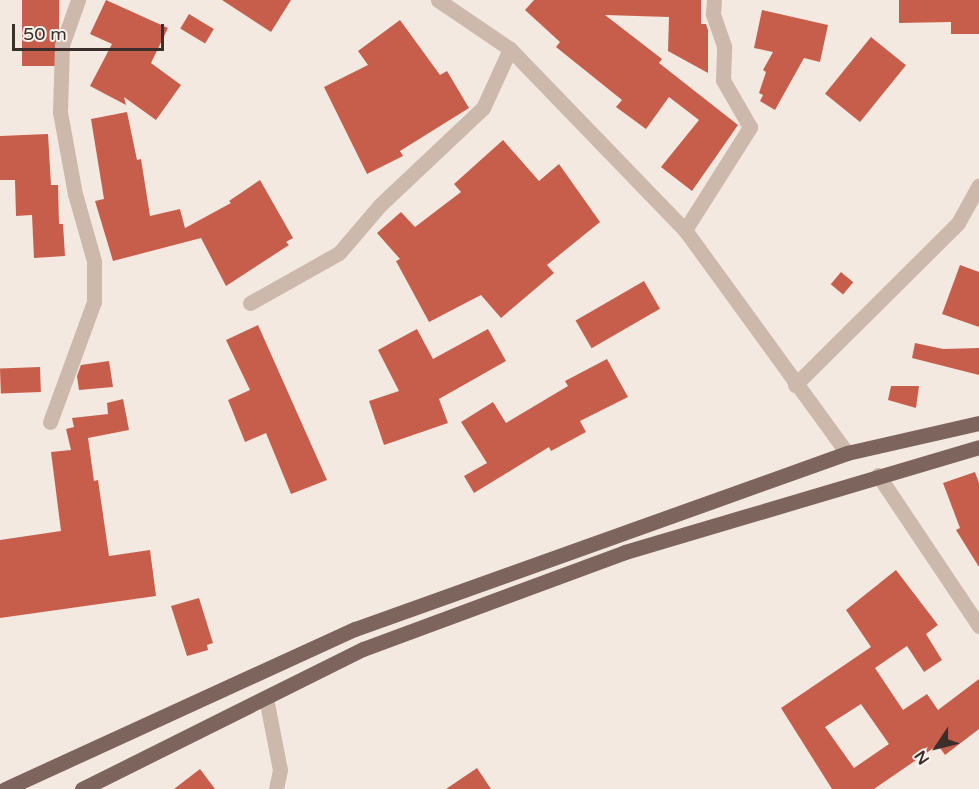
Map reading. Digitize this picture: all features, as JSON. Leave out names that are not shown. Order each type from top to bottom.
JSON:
[{"type":"main road","points":[[5,789],[355,629],[847,453],[979,423]]},
{"type":"main road","points":[[82,789],[363,649],[625,552],[878,475],[979,447]]},
{"type":"street","points":[[50,422],[94,302],[94,261],[75,194],[60,112],[62,45],[78,0]]},
{"type":"street","points":[[685,230],[750,127],[723,80],[724,46],[713,14],[714,0]]},
{"type":"street","points":[[443,2],[510,49],[685,230],[795,385],[847,453]]},
{"type":"street","points":[[250,303],[339,253],[380,206],[483,108],[510,49]]},
{"type":"street","points":[[795,385],[958,223],[979,185]]},
{"type":"street","points":[[878,475],[979,626]]},
{"type":"street","points":[[266,698],[280,770],[276,789]]},
{"type":"building","points":[[22,0],[59,0],[59,66],[22,66]]},
{"type":"building","points":[[106,0],[168,28],[151,63],[181,85],[156,120],[124,97],[126,105],[90,86],[112,44],[90,34]]},
{"type":"building","points":[[222,0],[291,0],[271,32]]},
{"type":"building","points":[[534,0],[701,0],[701,24],[706,24],[708,30],[708,73],[668,51],[669,17],[605,15],[662,59],[659,63],[738,125],[692,191],[661,167],[699,120],[669,97],[646,129],[616,107],[622,100],[556,47],[560,42],[525,10]]},
{"type":"building","points":[[899,0],[979,0],[979,34],[951,34],[951,22],[899,23]]},
{"type":"building","points":[[762,10],[828,25],[820,62],[804,58],[775,110],[760,101],[763,95],[759,93],[766,72],[763,70],[773,52],[754,48]]},
{"type":"building","points":[[189,14],[214,29],[205,44],[180,29]]},
{"type":"building","points":[[400,20],[440,75],[447,71],[469,108],[400,151],[403,156],[367,174],[324,87],[368,65],[358,51]]},
{"type":"building","points":[[871,37],[906,65],[860,122],[825,94]]},
{"type":"building","points":[[127,112],[137,160],[141,159],[150,216],[180,209],[185,228],[231,203],[229,201],[260,180],[293,238],[286,242],[289,245],[226,286],[201,238],[113,261],[95,201],[104,199],[91,119]]},
{"type":"building","points":[[48,134],[51,185],[58,185],[59,224],[63,224],[65,256],[34,258],[32,215],[16,216],[15,180],[0,180],[0,136]]},
{"type":"building","points":[[503,140],[539,181],[559,164],[600,222],[547,265],[554,273],[501,318],[481,295],[429,322],[396,261],[400,259],[377,233],[401,212],[415,227],[461,192],[454,184]]},
{"type":"building","points":[[960,265],[979,272],[979,327],[942,314]]},
{"type":"building","points":[[841,272],[853,282],[843,295],[831,284]]},
{"type":"building","points":[[644,281],[660,309],[592,348],[576,320]]},
{"type":"building","points":[[258,325],[327,480],[291,494],[266,433],[245,442],[228,400],[250,390],[226,340]]},
{"type":"building","points":[[417,329],[433,359],[488,329],[506,361],[439,399],[448,423],[384,445],[369,401],[399,391],[378,350]]},
{"type":"building","points":[[915,343],[943,349],[979,348],[979,375],[912,358]]},
{"type":"building","points":[[607,359],[628,397],[580,421],[586,432],[551,451],[549,447],[474,493],[464,476],[487,463],[461,422],[493,402],[506,423],[568,386],[565,381]]},
{"type":"building","points":[[109,361],[113,387],[79,390],[77,376],[81,365]]},
{"type":"building","points":[[40,367],[41,392],[1,393],[0,368]]},
{"type":"building","points":[[891,386],[919,386],[916,408],[888,400]]},
{"type":"building","points":[[123,399],[129,430],[88,438],[94,481],[98,480],[109,556],[150,550],[156,596],[0,618],[0,540],[61,531],[51,452],[71,450],[66,429],[74,427],[72,418],[108,414],[107,403]]},
{"type":"building","points":[[975,472],[979,483],[979,567],[956,530],[960,528],[943,483]]},
{"type":"building","points":[[896,570],[938,625],[926,634],[942,660],[924,672],[907,646],[875,668],[903,710],[927,694],[938,710],[979,679],[979,729],[945,755],[938,745],[874,789],[832,789],[781,708],[871,647],[846,610]],"holes":[[[861,704],[889,744],[854,768],[825,727]]]},
{"type":"building","points":[[199,598],[213,643],[207,645],[208,650],[187,656],[171,606]]},
{"type":"building","points":[[477,768],[491,789],[446,789]]},
{"type":"building","points":[[200,769],[215,789],[174,789]]}]
